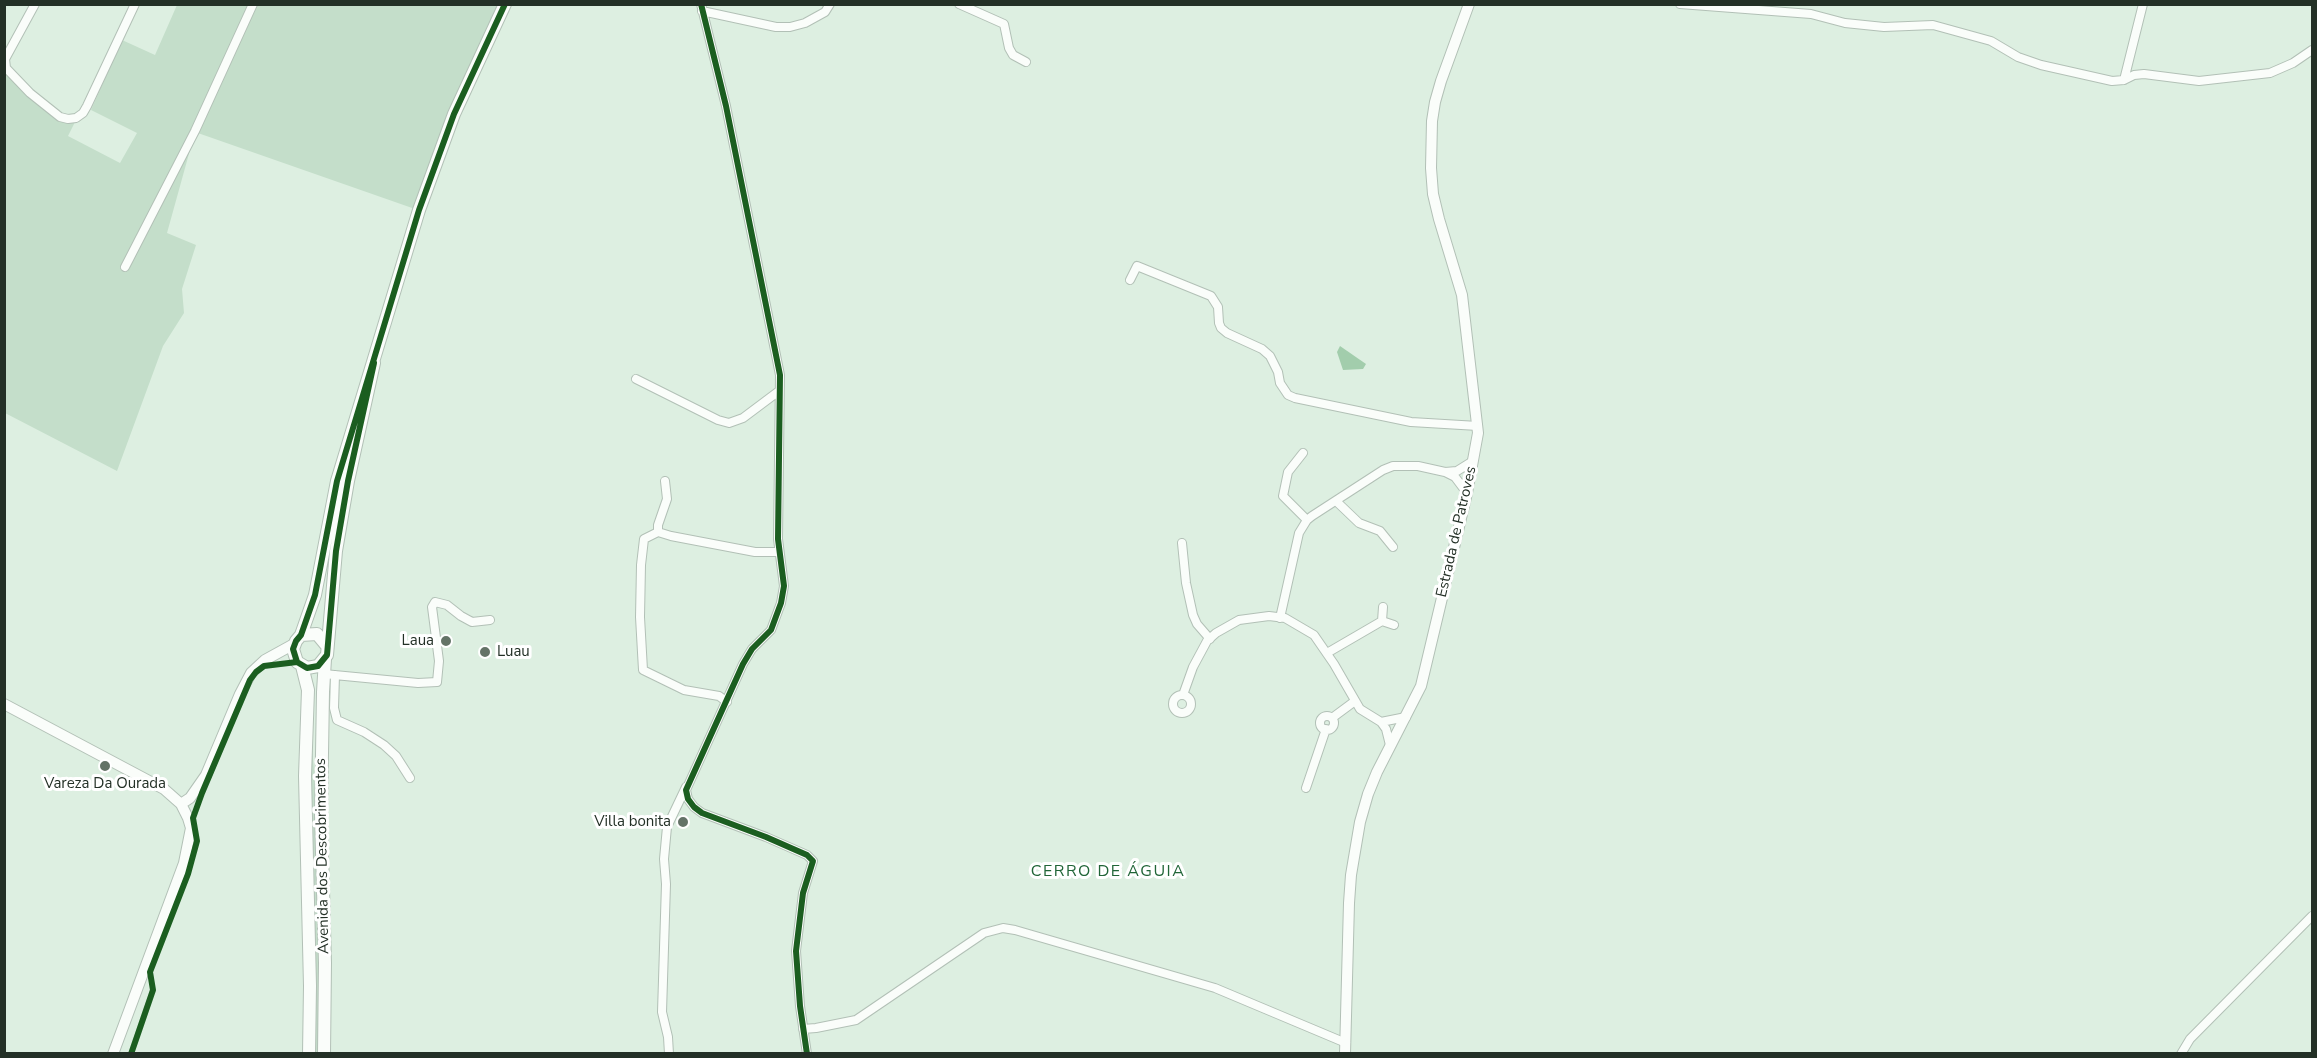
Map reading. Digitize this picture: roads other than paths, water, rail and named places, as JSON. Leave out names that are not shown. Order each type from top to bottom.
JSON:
[{"type":"main road","points":[[374,363],[348,481],[336,551],[325,659],[318,666],[302,666],[294,658],[298,640],[315,595],[337,481],[418,210],[454,114],[505,4]]},
{"type":"main road","points":[[298,640],[317,634],[327,646]]},
{"type":"main road","name":"Avenida dos Descobrimentos","points":[[324,1053],[321,785],[330,674],[325,659]]},
{"type":"main road","name":"Avenida dos Descobrimentos","points":[[302,666],[308,690],[305,776],[310,986],[309,1053]]},
{"type":"street","points":[[35,4],[5,59],[6,68],[30,93],[60,117],[68,119],[83,113],[135,4]]},
{"type":"street","points":[[125,267],[195,131],[253,4]]},
{"type":"street","points":[[702,813],[688,800],[686,790],[743,664],[752,650],[771,630],[777,617],[784,586],[779,552],[780,375],[726,106],[702,8],[776,27],[790,27],[805,23],[825,12],[830,4]]},
{"type":"street","points":[[959,4],[1004,24],[1009,48],[1013,55],[1026,62]]},
{"type":"street","name":"Estrada de Patroves","points":[[1346,1048],[1351,875],[1368,795],[1390,745],[1421,686],[1428,662],[1467,493],[1478,426],[1462,295],[1439,219],[1433,194],[1431,168],[1432,121],[1435,102],[1444,70],[1469,4]]},
{"type":"street","points":[[1680,4],[1811,14],[1845,23],[1884,27],[1933,25],[1991,41],[2018,57],[2041,65],[2104,81],[2124,80],[2134,75],[2144,74],[2199,81],[2270,73],[2293,63],[2313,50]]},
{"type":"street","points":[[2124,80],[2143,4]]},
{"type":"street","points":[[1130,280],[1137,266],[1211,296],[1218,307],[1221,328],[1262,349],[1270,356],[1278,372],[1280,383],[1288,395],[1295,398],[1410,422],[1478,426]]},
{"type":"street","points":[[636,379],[718,420],[729,423],[743,418],[779,391]]},
{"type":"street","points":[[1303,453],[1288,472],[1283,496],[1307,520]]},
{"type":"street","points":[[1445,472],[1457,471],[1473,461]]},
{"type":"street","points":[[1280,618],[1299,533],[1307,520],[1393,466],[1418,466],[1445,472],[1455,477],[1467,493]]},
{"type":"street","points":[[658,532],[658,525],[667,499],[665,481]]},
{"type":"street","points":[[1336,501],[1359,523],[1380,531],[1393,547]]},
{"type":"street","points":[[727,702],[719,696],[684,690],[643,670],[640,617],[644,539],[658,532],[754,552],[779,552]]},
{"type":"street","points":[[1182,543],[1186,583],[1193,615],[1197,624],[1210,639]]},
{"type":"street","points":[[410,778],[396,756],[384,745],[364,732],[337,720],[330,674],[437,682],[439,661],[432,606],[435,602],[447,605],[472,622],[490,621]]},
{"type":"street","points":[[1382,621],[1383,607]]},
{"type":"street","points":[[1183,695],[1193,667],[1210,639],[1225,626],[1254,617],[1285,618],[1314,635],[1328,653],[1360,709],[1381,722],[1386,729],[1390,745]]},
{"type":"street","points":[[1328,653],[1382,621],[1394,625]]},
{"type":"street","points":[[181,804],[190,798],[206,775],[240,694],[256,667],[298,640]]},
{"type":"street","points":[[1306,788],[1326,729],[1321,725],[1322,719],[1327,716],[1332,718],[1355,701]]},
{"type":"street","points":[[4,704],[164,789],[181,804],[191,828],[184,863],[114,1053]]},
{"type":"street","points":[[1381,722],[1406,717]]},
{"type":"street","points":[[669,1053],[662,1012],[666,884],[664,859],[667,827],[677,802],[689,782]]},
{"type":"street","points":[[677,802],[766,837],[807,855],[813,861],[803,893],[796,951],[807,1051],[798,1053]]},
{"type":"street","points":[[2181,1053],[2190,1039],[2313,916]]},
{"type":"street","points":[[803,1029],[856,1020],[984,933],[1003,928],[1215,988],[1346,1048]]},
{"type":"place","name":"Laua","points":[[446,641]]},
{"type":"place","name":"Luau","points":[[485,652]]},
{"type":"place","name":"Vareza Da Ourada","points":[[105,766]]},
{"type":"place","name":"Villa bonita","points":[[683,822]]},
{"type":"district","name":"CERRO DE ÁGUIA","points":[[1108,872]]}]
